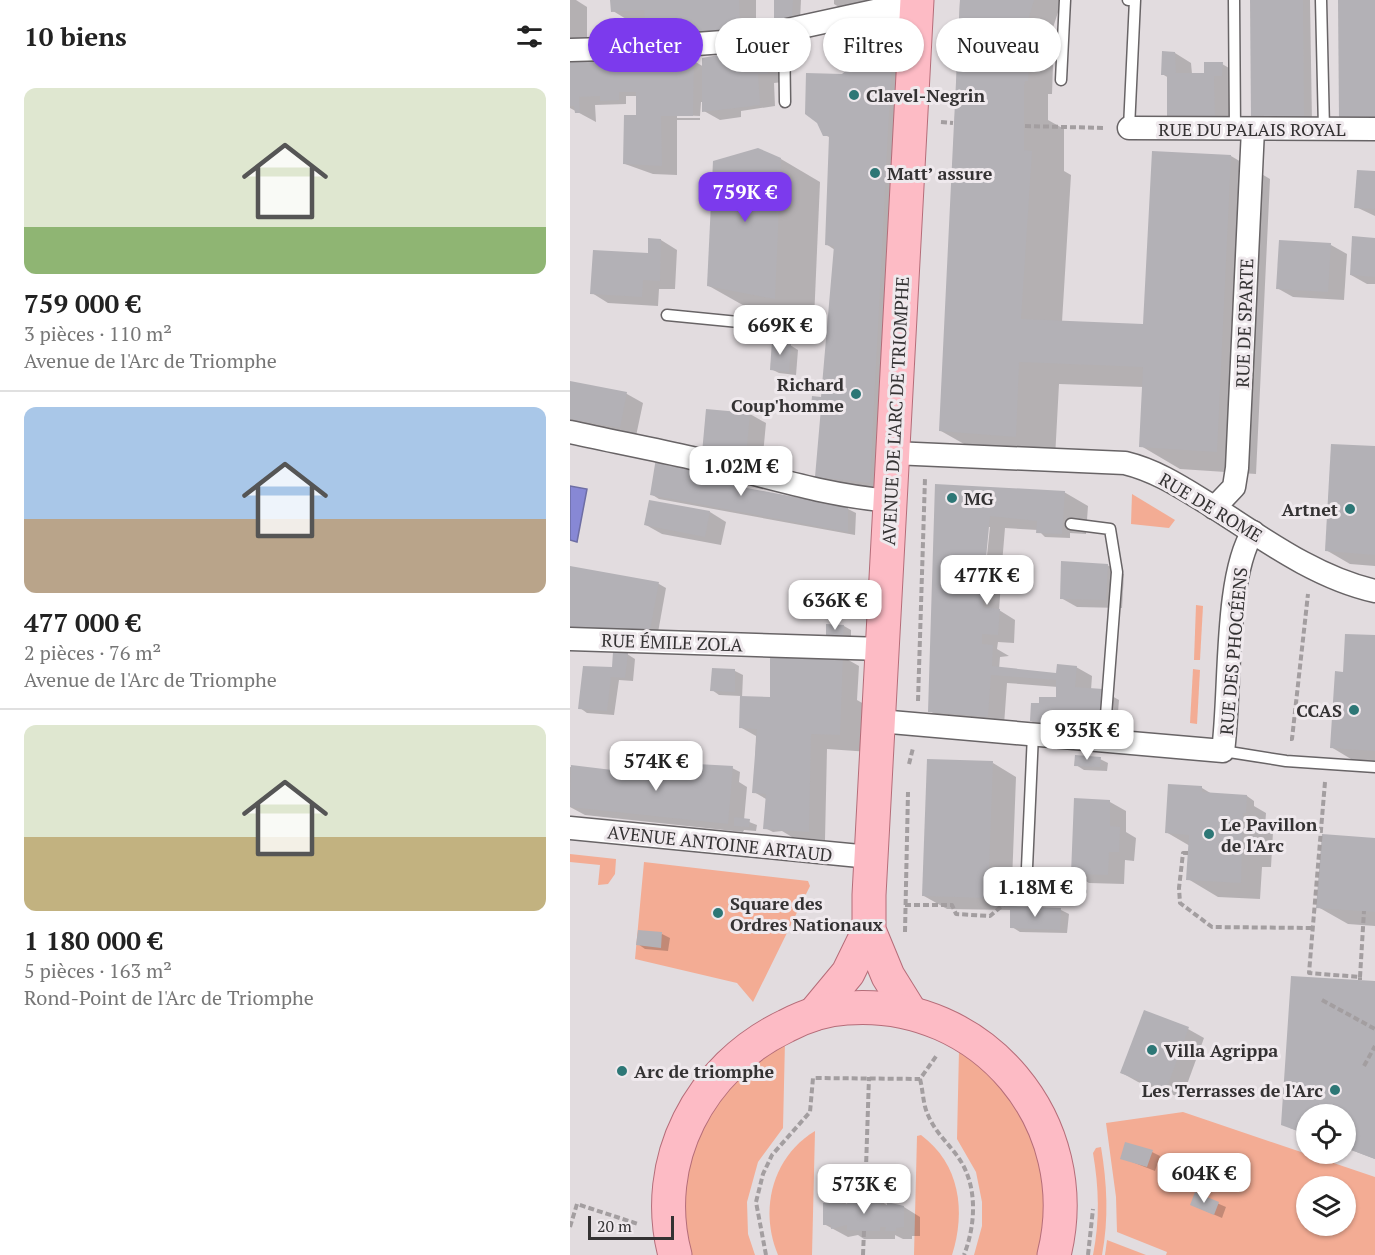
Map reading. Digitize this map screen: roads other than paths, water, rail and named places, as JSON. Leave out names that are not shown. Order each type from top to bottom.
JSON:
[{"type":"main road","name":"AVENUE DE L'ARC DE TRIOMPHE","points":[[869,930],[870,857],[891,501],[916,3]]},
{"type":"main road","points":[[869,930],[888,976],[911,1013]]},
{"type":"main road","points":[[813,1014],[849,973],[869,930]]},
{"type":"main road","points":[[675,1255],[668,1206],[671,1174],[678,1145],[693,1110],[722,1071],[745,1051],[774,1032],[813,1014],[847,1008],[911,1013],[953,1029],[977,1044],[1003,1065],[1026,1092],[1044,1124],[1055,1157],[1060,1188],[1060,1220],[1054,1255]]},
{"type":"street","points":[[811,23],[916,3]]},
{"type":"street","points":[[570,50],[715,43]]},
{"type":"street","name":"RUE DU PALAIS ROYAL","points":[[1129,128],[1375,129]]},
{"type":"street","name":"RUE DE SPARTE","points":[[1215,508],[1234,487],[1237,468],[1244,130]]},
{"type":"street","points":[[570,432],[692,458],[786,484],[850,498],[891,501]]},
{"type":"street","name":"RUE DE ROME","points":[[893,453],[1125,463],[1168,479],[1253,532],[1325,572],[1375,591]]},
{"type":"street","name":"RUE DES PHOCÉENS","points":[[879,721],[1223,751],[1234,597],[1243,549],[1253,532]]},
{"type":"street","name":"RUE ÉMILE ZOLA","points":[[570,639],[883,649]]},
{"type":"street","name":"AVENUE ANTOINE ARTAUD","points":[[570,828],[870,857]]},
{"type":"lane","points":[[1061,80],[1065,0]]},
{"type":"lane","points":[[1128,0],[1135,0],[1129,128]]},
{"type":"lane","points":[[1233,0],[1244,130]]},
{"type":"lane","points":[[1321,0],[1324,129]]},
{"type":"lane","points":[[785,72],[785,102]]},
{"type":"lane","points":[[667,315],[800,328]]},
{"type":"lane","points":[[1071,524],[1110,529],[1117,572],[1104,741]]},
{"type":"lane","points":[[1033,734],[1026,890],[1080,892]]},
{"type":"lane","points":[[1223,751],[1286,761],[1375,767]]},
{"type":"water","points":[[570,486],[587,489],[577,542],[570,540]]},
{"type":"place","name":"Clavel-Negrin","points":[[854,95]]},
{"type":"place","name":"Matt’ assure","points":[[875,173]]},
{"type":"place","name":"Richard Coup'homme","points":[[856,394]]},
{"type":"place","name":"MG","points":[[952,498]]},
{"type":"place","name":"Artnet","points":[[1350,509]]},
{"type":"place","name":"CCAS","points":[[1354,710]]},
{"type":"place","name":"Le Pavillon de l'Arc","points":[[1209,834]]},
{"type":"place","name":"Square des Ordres Nationaux","points":[[718,913]]},
{"type":"place","name":"Villa Agrippa","points":[[1152,1050]]},
{"type":"place","name":"Arc de triomphe","points":[[622,1071]]},
{"type":"place","name":"Les Terrasses de l'Arc","points":[[1335,1090]]}]
